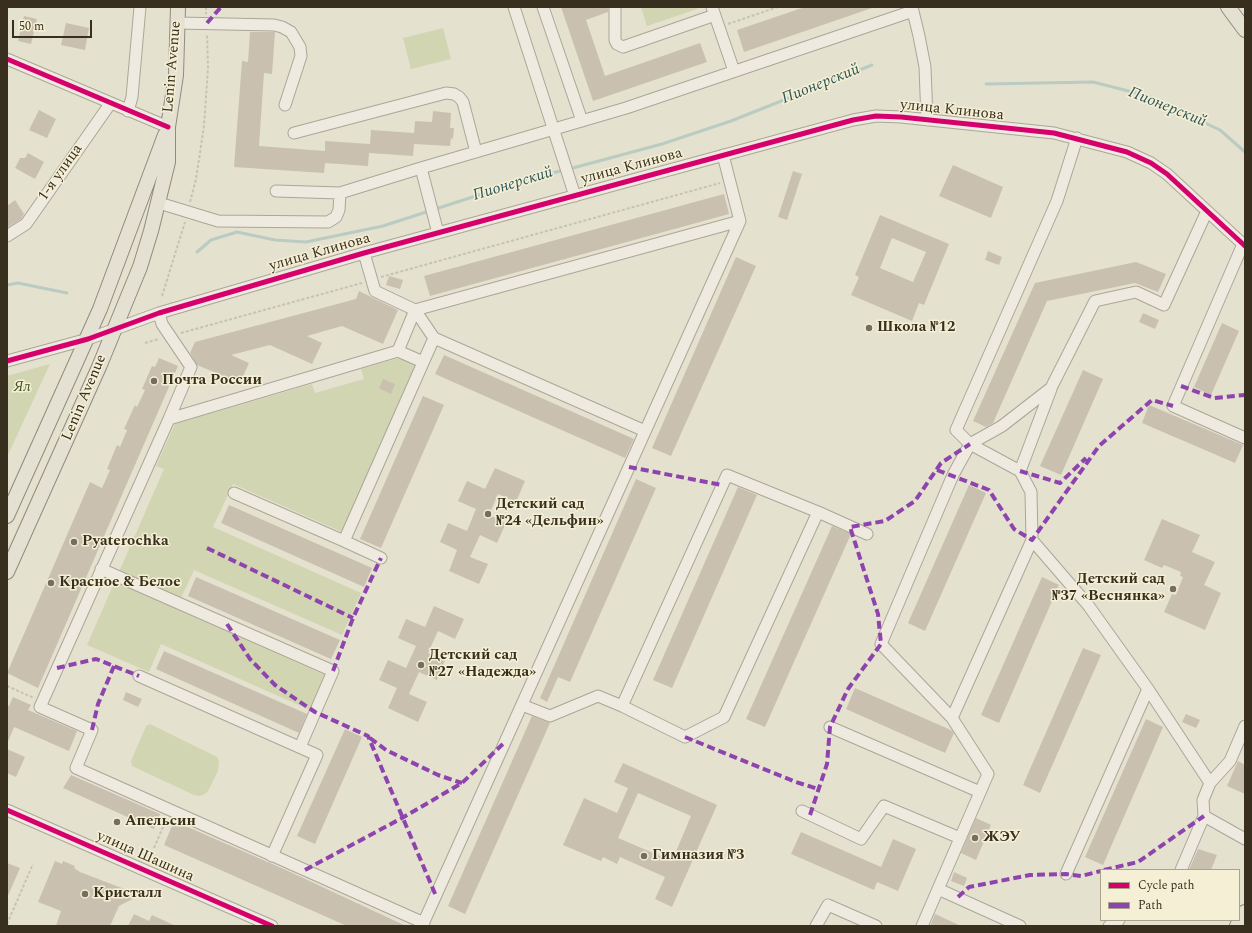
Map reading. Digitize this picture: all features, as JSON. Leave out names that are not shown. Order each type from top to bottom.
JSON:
[{"type":"main road","name":"Lenin Avenue","points":[[7,572],[115,329],[140,267],[159,203],[168,162],[168,127],[176,75],[178,7]]},
{"type":"main road","points":[[1228,7],[1245,30]]},
{"type":"main road","name":"Lenin Avenue","points":[[7,516],[88,338],[168,127]]},
{"type":"main road","points":[[1240,921],[1245,912]]},
{"type":"street","points":[[128,111],[132,97],[140,7]]},
{"type":"street","points":[[514,7],[575,196]]},
{"type":"street","points":[[543,7],[582,121]]},
{"type":"street","points":[[614,7],[615,40],[617,44],[623,47],[714,11],[734,71]]},
{"type":"street","points":[[276,191],[340,193],[582,121],[734,71],[912,9],[925,67],[927,120]]},
{"type":"street","points":[[178,23],[274,25],[291,32],[300,47],[301,56],[285,105]]},
{"type":"street","points":[[7,59],[110,104],[168,127]]},
{"type":"street","points":[[294,133],[446,93],[454,94],[464,102],[476,152]]},
{"type":"street","name":"1-я улица","points":[[7,236],[26,224],[110,104]]},
{"type":"street","name":"улица Клинова","points":[[7,361],[88,338],[159,313],[364,253],[868,117],[901,117],[1054,133],[1127,152],[1151,163],[1168,174],[1244,245]]},
{"type":"street","points":[[952,718],[1032,540],[1031,492],[1020,471],[970,444],[956,430],[1057,201],[1077,138]]},
{"type":"street","points":[[159,313],[162,324],[190,367],[169,419],[40,707],[92,730],[76,768],[423,924],[740,221],[723,155]]},
{"type":"street","points":[[421,168],[438,233]]},
{"type":"street","points":[[159,203],[218,221],[328,222],[336,217],[339,210],[340,193]]},
{"type":"street","points":[[1020,471],[1051,388],[1095,301],[1136,292],[1164,305],[1207,211]]},
{"type":"street","points":[[415,310],[740,221]]},
{"type":"street","points":[[1244,245],[1173,406],[1245,438]]},
{"type":"street","points":[[364,253],[375,291],[415,310],[434,338],[645,431]]},
{"type":"street","points":[[398,351],[415,310]]},
{"type":"street","points":[[344,541],[434,338]]},
{"type":"street","points":[[169,419],[398,351],[424,362]]},
{"type":"street","points":[[922,926],[988,774],[952,718],[880,644],[953,475],[970,444],[1002,426],[1051,388]]},
{"type":"street","points":[[622,706],[727,476],[818,512],[867,534]]},
{"type":"street","points":[[234,493],[381,558]]},
{"type":"street","points":[[522,705],[550,716],[598,696],[686,737],[724,717],[818,512]]},
{"type":"street","points":[[1032,540],[1088,605],[1148,688],[1210,783]]},
{"type":"street","points":[[102,569],[333,672],[300,747]]},
{"type":"street","points":[[139,676],[317,755],[272,856]]},
{"type":"street","points":[[1066,874],[1148,688]]},
{"type":"street","points":[[830,726],[980,792]]},
{"type":"street","points":[[1181,869],[1204,816],[1203,800],[1210,783],[1230,761],[1245,726]]},
{"type":"street","points":[[802,811],[861,839],[884,806],[960,838]]},
{"type":"street","name":"улица Шашина","points":[[7,810],[272,926]]},
{"type":"street","points":[[1204,816],[1245,838]]},
{"type":"street","points":[[938,889],[1020,926]]},
{"type":"street","points":[[816,926],[828,905],[876,926]]},
{"type":"path","points":[[162,296],[188,213],[196,179],[204,126],[208,68],[206,7]]},
{"type":"path","points":[[719,27],[778,7]]},
{"type":"path","points":[[145,343],[730,181]]},
{"type":"path","points":[[7,686],[42,701]]},
{"type":"path","points":[[154,848],[171,810]]},
{"type":"path","points":[[7,924],[33,864]]},
{"type":"green space","points":[[641,7],[696,7],[697,9],[647,26]]},
{"type":"green space","points":[[443,28],[451,59],[411,69],[403,38]]},
{"type":"green space","points":[[399,358],[416,365],[342,532],[233,484],[213,527],[361,593],[342,635],[194,570],[176,609],[325,675],[310,710],[161,644],[149,672],[87,645],[164,469],[156,466],[175,424],[312,384],[315,393],[364,379],[361,369]]},
{"type":"green space","name":"Ял","points":[[50,364],[7,457],[7,376]]},
{"type":"green space","points":[[150,724],[217,757],[219,761],[218,771],[205,794],[200,796],[194,795],[132,766],[131,761],[146,726]]},
{"type":"building","points":[[561,7],[608,7],[608,12],[586,20],[605,76],[700,43],[707,62],[593,101]]},
{"type":"building","points":[[805,7],[872,8],[744,52],[737,30]]},
{"type":"building","points":[[24,16],[37,19],[31,44],[18,41]]},
{"type":"building","points":[[66,23],[89,28],[85,50],[61,45]]},
{"type":"building","points":[[250,32],[275,32],[272,74],[264,73],[259,146],[325,151],[325,141],[370,144],[371,130],[414,133],[415,121],[432,122],[433,111],[451,113],[450,128],[454,128],[453,139],[451,138],[450,146],[414,144],[413,156],[369,153],[368,166],[325,163],[324,173],[234,167],[242,61],[248,62]]},
{"type":"building","points":[[39,110],[56,119],[47,138],[29,130]]},
{"type":"building","points":[[28,153],[44,162],[35,179],[15,168],[20,158],[25,158]]},
{"type":"building","points":[[953,165],[1003,187],[991,218],[939,196]]},
{"type":"building","points":[[793,171],[802,174],[787,220],[778,217]]},
{"type":"building","points":[[724,194],[729,214],[430,296],[424,276]]},
{"type":"building","points":[[15,200],[24,214],[21,219],[7,228],[7,206]]},
{"type":"building","points":[[880,215],[949,244],[924,305],[919,303],[912,321],[851,295],[859,277],[855,275]],"holes":[[[892,238],[926,252],[913,282],[880,268]]]},
{"type":"building","points":[[988,251],[1002,257],[999,265],[985,260]]},
{"type":"building","points":[[736,257],[756,266],[671,456],[652,448]]},
{"type":"building","points":[[1136,262],[1166,274],[1158,292],[1135,283],[1047,301],[993,423],[986,427],[973,421],[1035,283]]},
{"type":"building","points":[[389,276],[403,280],[400,289],[386,285]]},
{"type":"building","points":[[359,291],[398,310],[383,344],[342,326],[307,336],[322,343],[312,364],[270,345],[231,355],[249,363],[240,383],[197,365],[190,353],[195,342],[356,299]]},
{"type":"building","points":[[1143,313],[1159,320],[1155,329],[1139,322]]},
{"type":"building","points":[[1222,323],[1239,331],[1211,395],[1194,387]]},
{"type":"building","points":[[444,355],[634,439],[625,458],[435,374]]},
{"type":"building","points":[[159,358],[178,366],[38,688],[7,673],[90,482],[102,488],[110,470],[107,469],[117,445],[120,447],[127,430],[124,429],[135,405],[137,407],[145,390],[142,389],[152,366],[155,367]]},
{"type":"building","points":[[1083,370],[1103,379],[1061,475],[1040,466]]},
{"type":"building","points":[[383,379],[395,384],[391,394],[379,388]]},
{"type":"building","points":[[423,396],[444,405],[381,548],[360,539]]},
{"type":"building","points":[[1149,405],[1243,445],[1235,463],[1142,423]]},
{"type":"building","points":[[495,468],[525,481],[516,502],[498,494],[489,515],[506,523],[497,543],[480,535],[470,557],[488,564],[479,584],[449,571],[457,550],[440,542],[448,523],[467,531],[476,509],[458,501],[467,481],[485,489]]},
{"type":"building","points":[[636,479],[656,488],[570,682],[558,677],[547,702],[540,698]]},
{"type":"building","points":[[969,485],[986,493],[925,631],[908,623]]},
{"type":"building","points":[[738,487],[757,495],[672,688],[653,680]]},
{"type":"building","points":[[229,505],[372,568],[364,587],[221,523]]},
{"type":"building","points":[[1162,519],[1200,535],[1192,552],[1215,562],[1204,585],[1221,593],[1205,630],[1164,612],[1172,594],[1176,595],[1183,577],[1180,576],[1181,572],[1164,565],[1162,568],[1144,560]]},
{"type":"building","points":[[832,526],[851,534],[765,727],[746,719]]},
{"type":"building","points":[[196,577],[340,640],[331,659],[188,596]]},
{"type":"building","points":[[1042,577],[1059,585],[999,723],[981,715]]},
{"type":"building","points":[[434,606],[464,619],[455,639],[438,631],[428,653],[445,660],[437,680],[419,672],[409,694],[427,702],[418,722],[388,708],[397,688],[379,680],[388,660],[406,668],[416,646],[398,638],[406,619],[425,627]]},
{"type":"building","points":[[1083,648],[1101,655],[1040,793],[1023,785]]},
{"type":"building","points":[[164,651],[307,714],[299,733],[156,669]]},
{"type":"building","points":[[855,688],[951,730],[954,733],[945,753],[846,709]]},
{"type":"building","points":[[126,692],[142,699],[138,707],[123,700]]},
{"type":"building","points":[[13,697],[31,705],[28,710],[77,731],[69,751],[14,727],[7,744],[7,705],[9,706]]},
{"type":"building","points":[[1186,714],[1200,720],[1196,728],[1182,722]]},
{"type":"building","points":[[532,716],[550,723],[465,914],[448,906]]},
{"type":"building","points":[[1146,719],[1163,727],[1103,865],[1085,857]]},
{"type":"building","points":[[345,729],[362,737],[315,844],[297,836]]},
{"type":"building","points":[[7,749],[25,757],[16,777],[7,773]]},
{"type":"building","points":[[1238,761],[1245,765],[1245,794],[1227,786]]},
{"type":"building","points":[[623,763],[717,805],[672,907],[655,899],[665,877],[620,857],[617,864],[603,857],[601,861],[563,845],[584,798],[617,813],[628,788],[614,782]],"holes":[[[638,793],[691,816],[672,861],[618,838]]]},
{"type":"building","points":[[71,775],[160,814],[154,829],[63,788]]},
{"type":"building","name":"ЖЭУ","points":[[976,818],[991,825],[976,860],[961,853]]},
{"type":"building","points":[[174,821],[286,870],[406,926],[347,926],[164,845]]},
{"type":"building","points":[[801,832],[881,867],[893,839],[916,849],[898,891],[877,882],[874,890],[791,854]]},
{"type":"building","points":[[1198,849],[1217,855],[1211,869],[1189,869]]},
{"type":"building","name":"Кристалл","points":[[55,861],[62,864],[63,861],[75,866],[74,868],[80,872],[140,895],[119,906],[110,926],[56,926],[61,911],[38,902]]},
{"type":"building","points":[[7,863],[20,868],[7,898]]},
{"type":"building","points":[[954,872],[967,878],[964,886],[951,881]]},
{"type":"building","points":[[134,914],[149,921],[152,915],[176,926],[128,926]]},
{"type":"building","points":[[935,914],[961,926],[930,926]]},
{"type":"waterway","name":"Пионерский","points":[[569,169],[662,144],[731,121],[872,65]]},
{"type":"waterway","name":"Пионерский","points":[[986,84],[1093,82],[1148,96],[1220,130],[1245,152]]},
{"type":"waterway","name":"Пионерский","points":[[197,252],[211,240],[237,232],[275,240],[306,242],[383,226],[516,183],[564,170]]},
{"type":"waterway","name":"Пионерский","points":[[7,285],[18,283],[67,293]]},
{"type":"marked path","points":[[207,23],[221,7]]},
{"type":"marked path","points":[[1181,386],[1214,398],[1245,395]]},
{"type":"marked path","points":[[937,470],[989,490],[1014,529],[1032,540],[1099,446],[1152,400],[1173,406]]},
{"type":"marked path","points":[[810,815],[827,764],[830,727],[848,689],[881,644],[878,614],[850,527],[885,521],[915,501],[941,463],[970,444]]},
{"type":"marked path","points":[[1020,471],[1060,483],[1086,458]]},
{"type":"marked path","points":[[629,467],[722,485]]},
{"type":"marked path","points":[[207,548],[353,618]]},
{"type":"marked path","points":[[333,671],[353,618],[381,558]]},
{"type":"marked path","points":[[227,624],[250,659],[275,685],[315,712],[368,736],[436,896]]},
{"type":"marked path","points":[[57,668],[96,659],[139,676]]},
{"type":"marked path","points":[[92,730],[98,704],[114,666]]},
{"type":"marked path","points":[[685,737],[796,782],[818,789]]},
{"type":"marked path","points":[[370,738],[386,750],[438,775],[462,783]]},
{"type":"marked path","points":[[305,870],[402,818],[462,783],[505,742]]},
{"type":"marked path","points":[[1108,869],[1138,862],[1204,816]]},
{"type":"marked path","points":[[958,897],[969,887],[1030,875],[1066,874],[1081,876],[1100,871]]},
{"type":"cycle path","points":[[7,59],[168,127]]},
{"type":"cycle path","points":[[7,361],[88,339],[159,313],[364,253],[853,120],[876,116],[901,117],[1054,133],[1127,152],[1151,163],[1167,174],[1245,246]]},
{"type":"cycle path","points":[[7,810],[272,926]]},
{"type":"place","name":"Школа №12","points":[[869,328]]},
{"type":"place","name":"Почта России","points":[[154,381]]},
{"type":"place","name":"Детский сад №24 «Дельфин»","points":[[488,514]]},
{"type":"place","name":"Pyaterochka","points":[[74,542]]},
{"type":"place","name":"Красное & Белое","points":[[51,583]]},
{"type":"place","name":"Детский сад №37 «Веснянка»","points":[[1173,589]]},
{"type":"place","name":"Детский сад №27 «Надежда»","points":[[421,665]]},
{"type":"place","name":"Апельсин","points":[[117,822]]},
{"type":"place","name":"ЖЭУ","points":[[975,838]]},
{"type":"place","name":"Гимназия №3","points":[[644,856]]},
{"type":"place","name":"Кристалл","points":[[85,894]]}]
